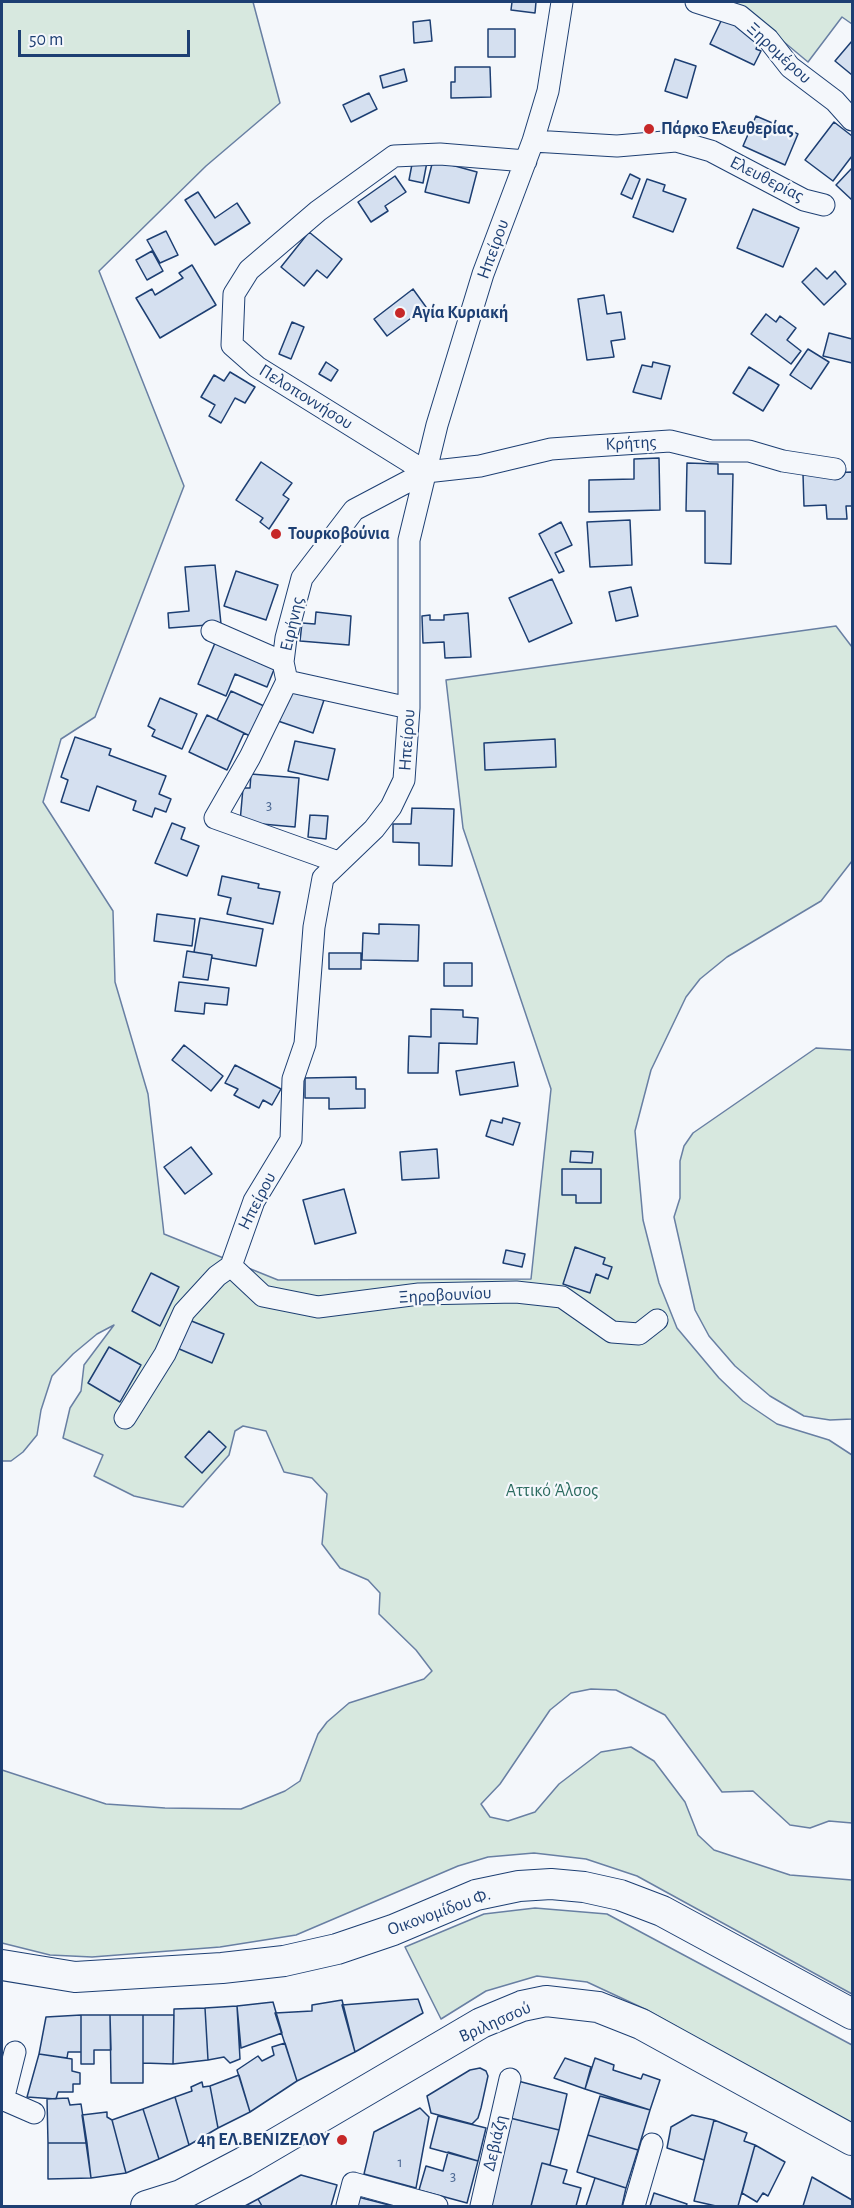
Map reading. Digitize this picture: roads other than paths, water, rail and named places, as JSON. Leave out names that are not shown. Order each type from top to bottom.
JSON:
[{"type":"street","name":"Ηπείρου","points":[[125,1418],[165,1354],[184,1312],[217,1276],[231,1266],[254,1202],[291,1140],[293,1079],[306,1044],[314,927],[323,878],[374,828],[391,807],[404,780],[410,708],[409,540],[437,425],[483,274],[526,161],[548,91],[562,2]]},
{"type":"street","name":"Ξηρομέρου","points":[[696,2],[740,16],[768,39],[790,67],[835,101],[852,120]]},
{"type":"street","name":"Ελευθερίας","points":[[533,141],[617,146],[676,141],[711,151],[804,200],[824,205]]},
{"type":"street","name":"Πελοποννήσου","points":[[426,472],[256,367],[232,345],[234,294],[249,270],[318,212],[394,156],[440,154],[526,161]]},
{"type":"street","name":"Κρήτης","points":[[426,472],[480,466],[551,450],[670,441],[711,451],[749,451],[783,461],[835,469]]},
{"type":"street","name":"Ειρήνης","points":[[338,862],[215,818],[250,757],[285,671],[286,638],[302,578],[354,510],[426,472]]},
{"type":"street","points":[[212,631],[285,671],[410,708]]},
{"type":"street","name":"Ξηροβουνίου","points":[[231,1266],[263,1296],[318,1307],[419,1293],[516,1292],[562,1297],[612,1332],[639,1334],[657,1320]]},
{"type":"street","name":"Οικονομίδου Φ.","points":[[2,1965],[75,1977],[121,1976],[284,1961],[337,1949],[393,1930],[476,1895],[519,1886],[551,1884],[620,1894],[662,1911],[852,2014]]},
{"type":"street","name":"Βριλησσού","points":[[146,2206],[181,2195],[244,2162],[482,2023],[522,2006],[546,2001],[598,2007],[641,2024],[852,2140]]},
{"type":"street","points":[[15,2052],[2,2100],[34,2114]]},
{"type":"street","name":"Δεβιάζη","points":[[481,2206],[510,2079]]},
{"type":"street","points":[[634,2206],[652,2144]]},
{"type":"street","points":[[347,2206],[353,2183],[437,2206]]},
{"type":"place","name":"Πάρκο Ελευθερίας","points":[[649,129]]},
{"type":"place","name":"Αγία Κυριακή","points":[[400,313]]},
{"type":"place","name":"Τουρκοβούνια","points":[[276,534]]},
{"type":"place","name":"4η ΕΛ.ΒΕΝΙΖΕΛΟΥ","points":[[342,2140]]},
{"type":"park label","name":"Αττικό Άλσος","points":[[552,1491]]}]
